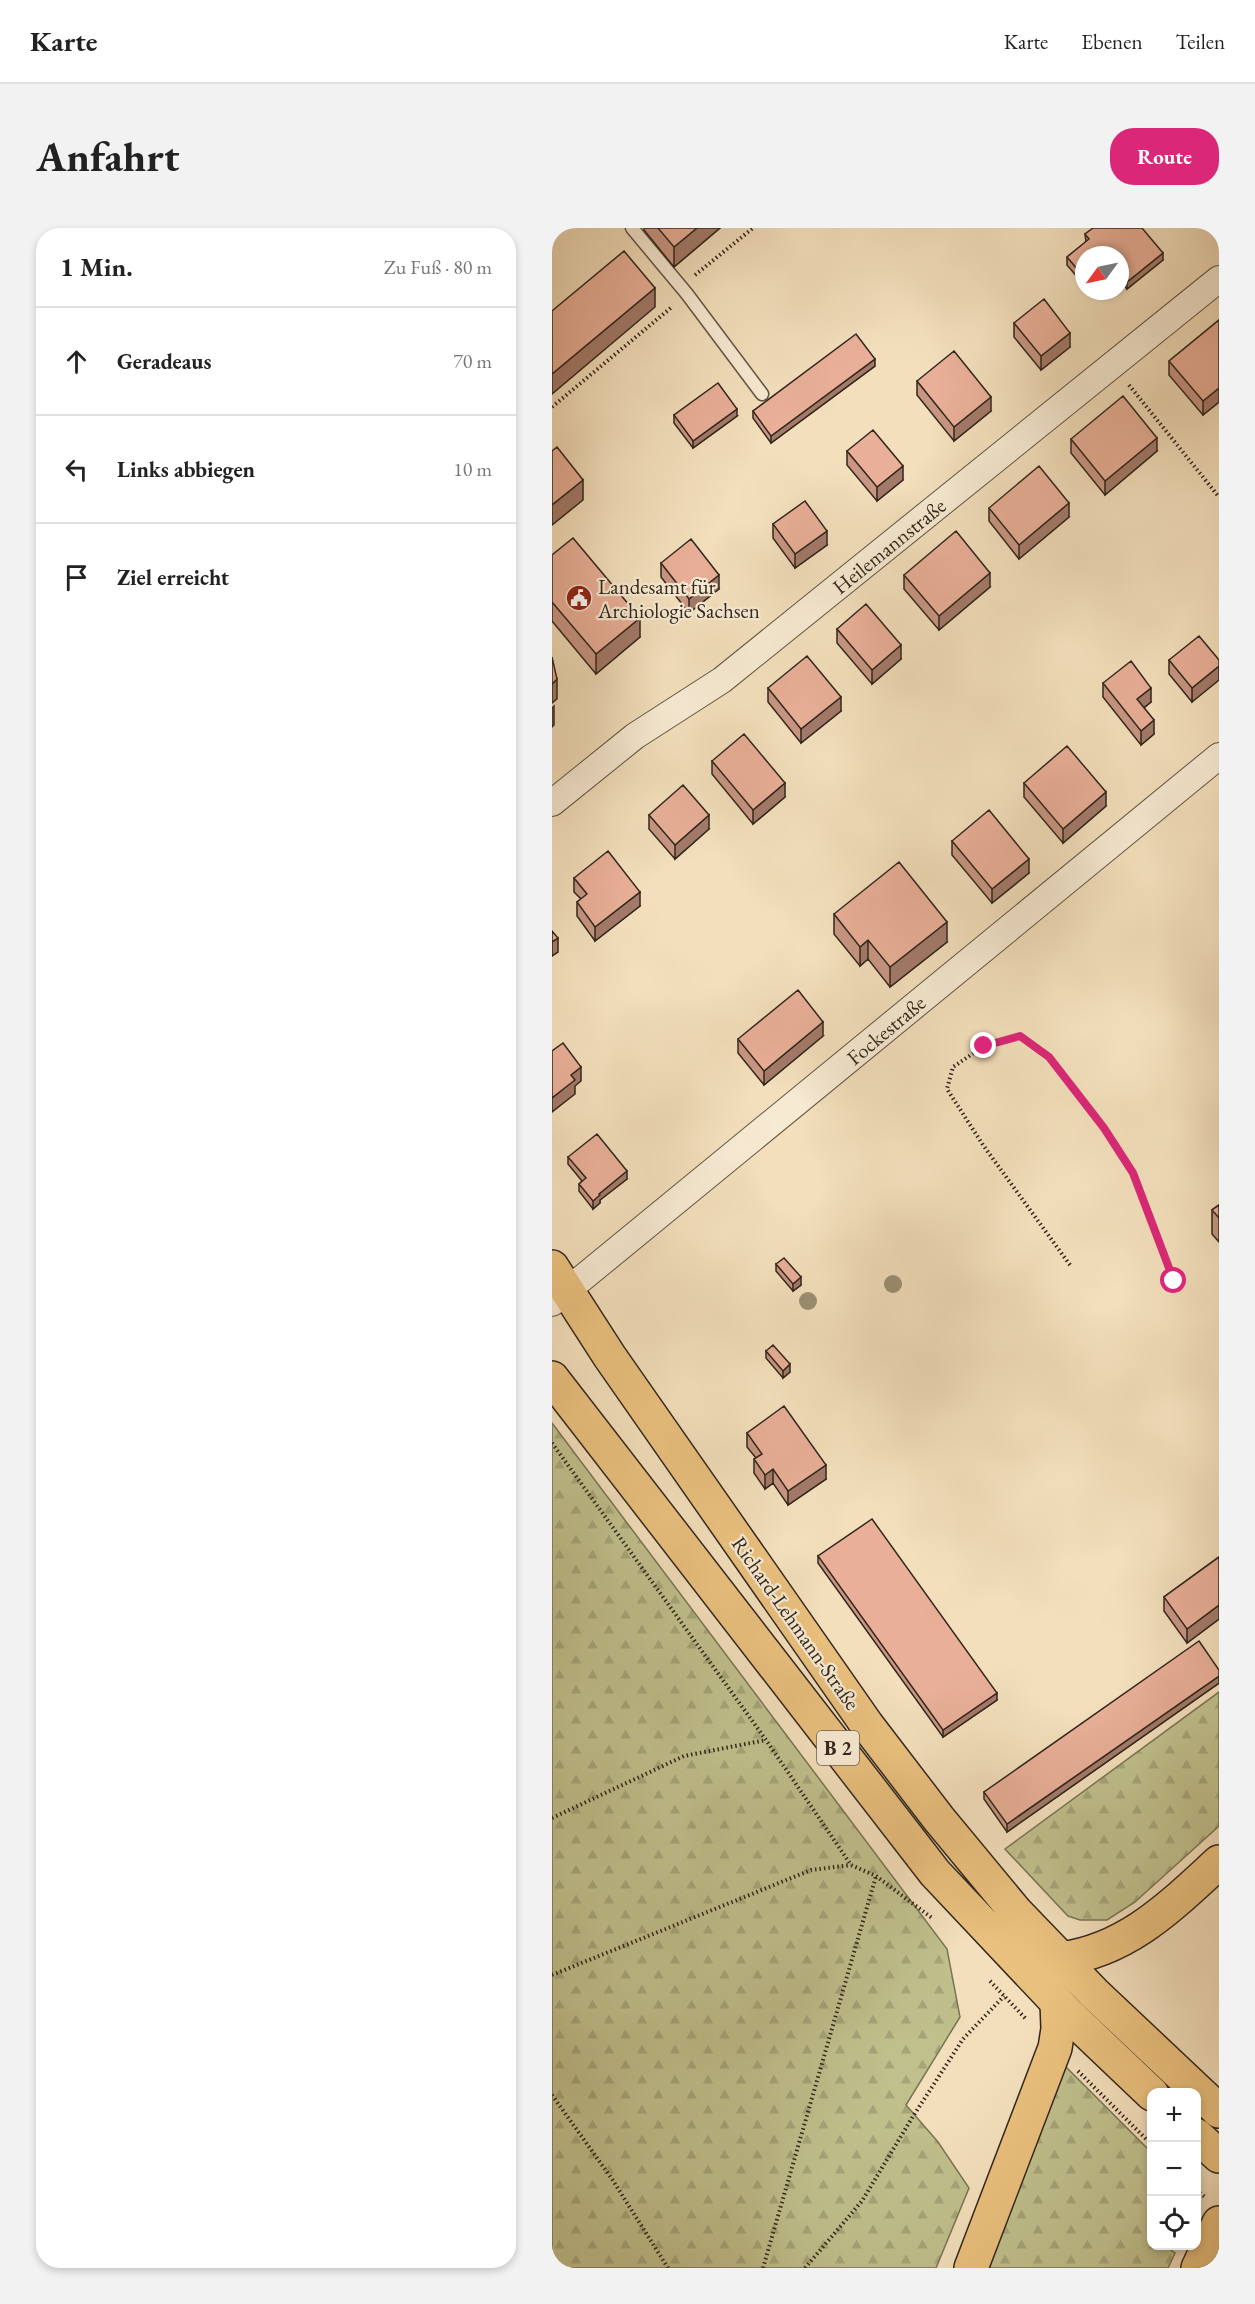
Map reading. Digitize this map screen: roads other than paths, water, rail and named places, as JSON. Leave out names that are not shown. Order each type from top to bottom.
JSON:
[{"type":"main road","name":"Richard-Lehmann-Straße","points":[[557,1287],[610,1357],[867,1725],[939,1819],[1016,1912],[1060,1959],[1219,2110]]},
{"type":"main road","name":"Richard-Lehmann-Straße","points":[[552,1378],[935,1873],[1058,2002],[1147,2089]]},
{"type":"main road","points":[[1060,1959],[1095,1951],[1129,1936],[1164,1912],[1219,1862]]},
{"type":"main road","points":[[971,2268],[1055,2048],[1058,2002]]},
{"type":"main road","points":[[1201,2139],[1219,2156]]},
{"type":"main road","points":[[1198,2267],[1219,2223]]},
{"type":"street","name":"Heilemannstraße","points":[[552,802],[635,736],[722,680],[1219,279]]},
{"type":"street","name":"Fockestraße","points":[[557,1287],[1219,756]]},
{"type":"lane","points":[[632,228],[684,290],[762,394]]},
{"type":"place","name":"Landesamt für Archiologie Sachsen","points":[[579,598]]}]
